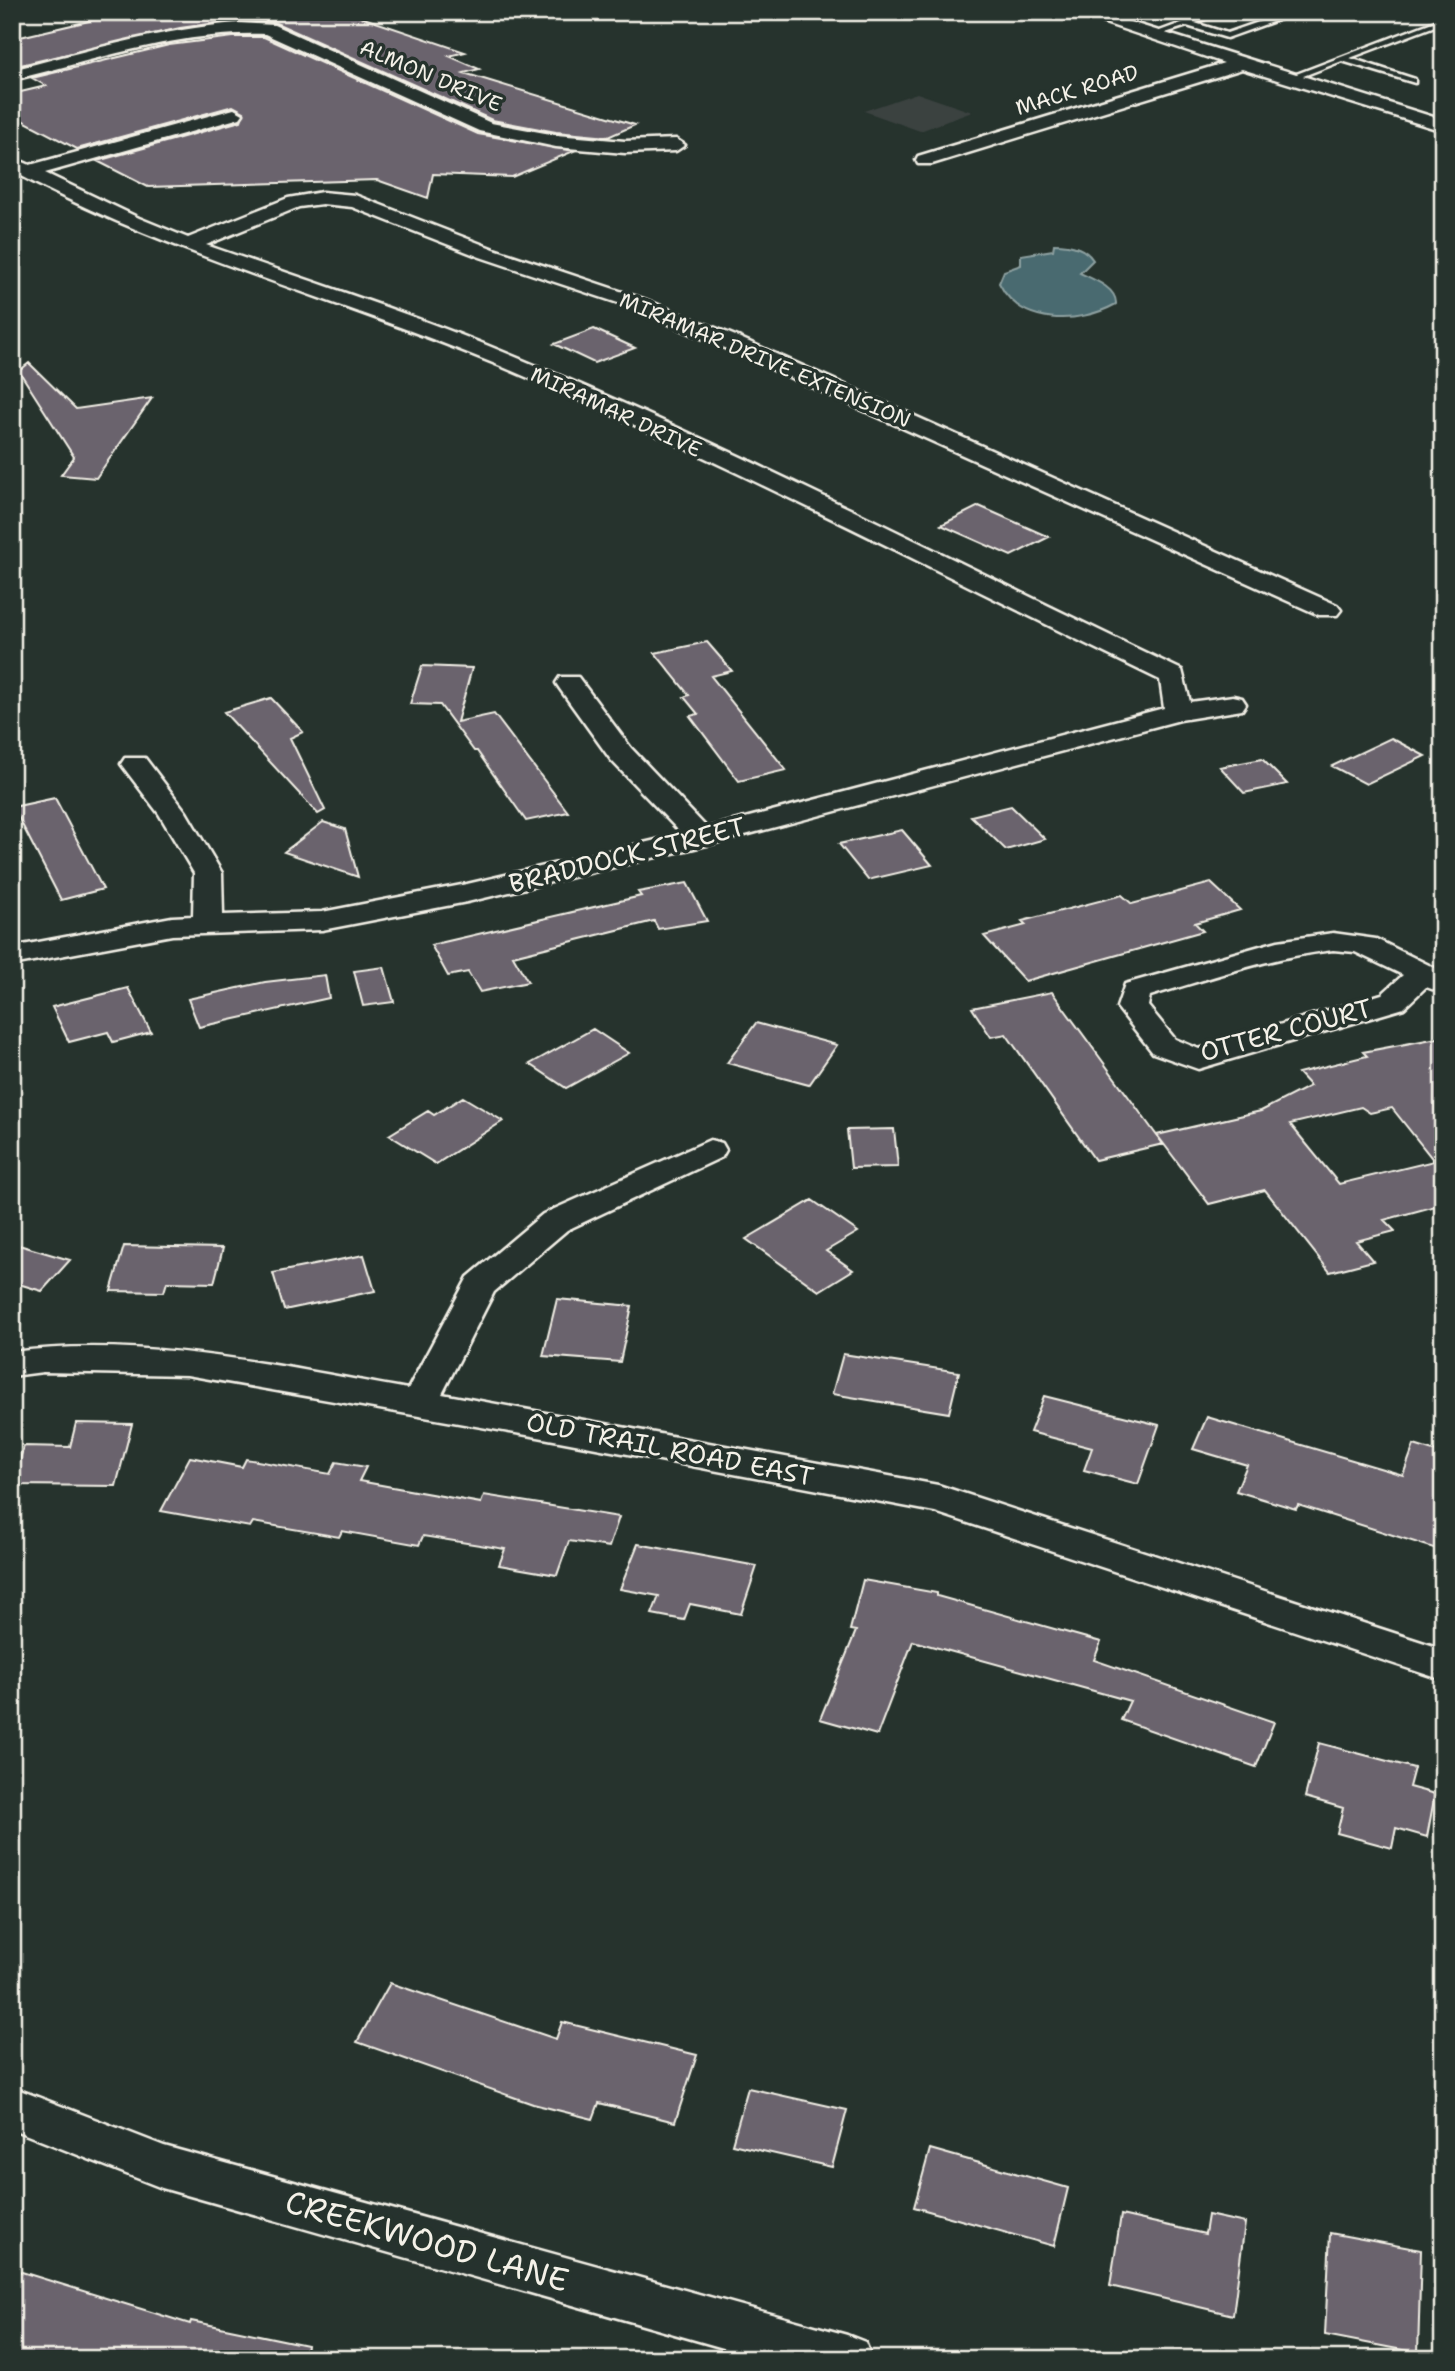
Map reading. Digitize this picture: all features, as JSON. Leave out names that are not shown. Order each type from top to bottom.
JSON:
[{"type":"street","points":[[1080,12],[1443,127]]},
{"type":"street","name":"ALMON DRIVE","points":[[12,75],[211,28],[268,29],[486,127],[556,141],[625,147],[676,145]]},
{"type":"street","name":"MACK ROAD","points":[[925,160],[1242,63]]},
{"type":"street","points":[[19,168],[234,114]]},
{"type":"street","name":"MIRAMAR DRIVE","points":[[19,168],[188,244],[298,286],[397,317],[484,352],[720,460],[1173,676],[1178,712]]},
{"type":"street","name":"MIRAMAR DRIVE EXTENSION","points":[[188,244],[295,202],[322,198],[355,201],[487,253],[637,303],[707,332],[1328,610]]},
{"type":"street","points":[[569,683],[621,754],[701,838]]},
{"type":"street","name":"BRADDOCK STREET","points":[[12,956],[159,928],[208,923],[322,921],[467,893],[701,838],[1021,756],[1178,712],[1233,704]]},
{"type":"street","points":[[135,764],[173,812],[208,873],[208,923]]},
{"type":"street","name":"OTTER COURT","points":[[1337,941],[1359,944],[1433,979],[1393,1001],[1198,1059],[1164,1045],[1132,1007],[1136,990],[1303,944],[1337,941]]},
{"type":"street","points":[[419,1403],[480,1285],[555,1222],[710,1150]]},
{"type":"street","name":"OLD TRAIL ROAD EAST","points":[[12,1364],[43,1360],[187,1363],[938,1499],[1443,1665]]},
{"type":"street","name":"CREEKWOOD LANE","points":[[12,2108],[162,2167],[847,2359]]},
{"type":"lane","points":[[1153,35],[1219,12]]},
{"type":"lane","points":[[1187,23],[1227,36],[1296,12]]},
{"type":"lane","points":[[1290,78],[1443,20]]},
{"type":"lane","points":[[1341,58],[1412,81]]},
{"type":"shaded area","points":[[917,93],[972,112],[920,131],[864,111]]},
{"type":"water","points":[[1054,244],[1076,247],[1086,252],[1093,260],[1080,273],[1113,293],[1116,304],[1085,316],[1051,318],[1035,314],[1008,297],[999,283],[1004,271],[1021,265],[1021,255],[1053,250]]},
{"type":"building","points":[[79,12],[346,12],[465,52],[449,56],[479,69],[464,73],[635,125],[608,137],[556,132],[492,120],[274,22],[238,20],[180,28],[12,67],[12,42],[19,40],[16,38],[93,20]]},
{"type":"building","points":[[233,37],[264,37],[478,134],[574,151],[512,177],[433,174],[428,198],[377,180],[148,187],[97,161],[241,121],[244,112],[233,106],[77,149],[12,115],[12,94],[46,86],[32,78],[169,45]]},
{"type":"building","points":[[594,329],[635,348],[594,363],[554,344]]},
{"type":"building","points":[[29,363],[76,409],[152,398],[96,478],[61,475],[74,457],[19,371]]},
{"type":"building","points":[[979,506],[1049,537],[1011,556],[941,525]]},
{"type":"building","points":[[707,642],[732,671],[711,676],[786,770],[739,781],[690,716],[698,714],[684,697],[689,695],[655,653]]},
{"type":"building","points":[[422,666],[472,668],[457,722],[494,714],[568,812],[526,821],[477,751],[474,751],[440,705],[410,704]]},
{"type":"building","points":[[271,698],[303,732],[290,738],[325,810],[318,814],[224,712]]},
{"type":"building","points":[[1391,738],[1425,756],[1366,784],[1332,766]]},
{"type":"building","points":[[1262,759],[1287,784],[1244,793],[1220,767]]},
{"type":"building","points":[[55,798],[103,889],[61,900],[13,807]]},
{"type":"building","points":[[1011,806],[1045,839],[1006,850],[971,816]]},
{"type":"building","points":[[323,822],[345,829],[358,877],[284,852]]},
{"type":"building","points":[[902,830],[932,865],[868,880],[839,844]]},
{"type":"building","points":[[687,883],[707,921],[658,929],[654,921],[513,956],[528,982],[480,992],[468,972],[448,976],[431,945],[641,896],[638,892]]},
{"type":"building","points":[[1211,883],[1240,910],[1195,923],[1203,931],[1025,981],[984,936],[1026,925],[1022,921],[1122,895],[1132,904]]},
{"type":"building","points":[[384,967],[394,1002],[363,1006],[354,971]]},
{"type":"building","points":[[325,975],[329,998],[199,1027],[188,999],[265,982]]},
{"type":"building","points":[[128,988],[151,1032],[113,1042],[108,1032],[69,1042],[52,1007]]},
{"type":"building","points":[[1052,992],[1163,1144],[1095,1160],[1006,1034],[991,1037],[972,1008]]},
{"type":"building","points":[[756,1023],[837,1045],[809,1085],[727,1063]]},
{"type":"building","points":[[593,1029],[629,1053],[566,1088],[530,1064]]},
{"type":"building","points":[[1443,1037],[1443,1204],[1384,1220],[1395,1231],[1356,1241],[1373,1261],[1330,1272],[1265,1190],[1209,1204],[1157,1135],[1261,1111],[1310,1086],[1298,1073],[1367,1056],[1363,1052]],"holes":[[[1361,1107],[1370,1113],[1392,1108],[1434,1161],[1339,1184],[1290,1124]]]},
{"type":"building","points":[[463,1097],[503,1121],[436,1164],[389,1135],[428,1111],[434,1115]]},
{"type":"building","points":[[894,1129],[898,1167],[851,1168],[847,1130]]},
{"type":"building","points":[[812,1200],[858,1232],[826,1251],[853,1270],[819,1291],[746,1239]]},
{"type":"building","points":[[12,1243],[70,1260],[42,1291],[12,1282]]},
{"type":"building","points":[[124,1246],[223,1248],[214,1283],[167,1282],[164,1292],[111,1291]]},
{"type":"building","points":[[364,1255],[375,1291],[284,1310],[273,1273]]},
{"type":"building","points":[[557,1299],[632,1306],[620,1362],[543,1356]]},
{"type":"building","points":[[843,1354],[959,1372],[949,1413],[832,1394]]},
{"type":"building","points":[[1044,1396],[1159,1425],[1138,1484],[1084,1470],[1092,1448],[1030,1432]]},
{"type":"building","points":[[1207,1417],[1403,1475],[1414,1445],[1443,1454],[1443,1551],[1298,1505],[1296,1509],[1236,1491],[1247,1465],[1193,1449]]},
{"type":"building","points":[[76,1423],[132,1424],[116,1486],[12,1485],[24,1446],[70,1447]]},
{"type":"building","points":[[190,1457],[242,1467],[246,1459],[330,1474],[336,1462],[366,1467],[359,1481],[481,1503],[484,1495],[619,1517],[609,1547],[569,1541],[557,1575],[499,1565],[505,1549],[423,1536],[419,1545],[342,1531],[339,1537],[253,1522],[250,1527],[161,1511]]},
{"type":"building","points":[[638,1544],[757,1566],[741,1614],[690,1604],[684,1620],[652,1614],[659,1596],[620,1589]]},
{"type":"building","points":[[863,1580],[937,1593],[937,1596],[1101,1642],[1094,1660],[1274,1722],[1256,1767],[1121,1720],[1130,1701],[913,1641],[877,1735],[820,1719],[856,1631],[850,1630]]},
{"type":"building","points":[[1319,1743],[1414,1768],[1409,1787],[1435,1794],[1427,1837],[1396,1828],[1392,1848],[1337,1833],[1343,1808],[1305,1797]]},
{"type":"building","points":[[390,1983],[556,2039],[562,2022],[697,2055],[675,2122],[599,2103],[593,2119],[533,2104],[357,2042]]},
{"type":"building","points":[[748,2088],[847,2110],[832,2167],[732,2144]]},
{"type":"building","points":[[930,2149],[1068,2188],[1054,2246],[914,2207]]},
{"type":"building","points":[[1121,2215],[1205,2234],[1208,2215],[1245,2223],[1233,2315],[1110,2286]]},
{"type":"building","points":[[1330,2233],[1421,2250],[1418,2353],[1325,2335]]},
{"type":"building","points":[[12,2269],[190,2324],[191,2321],[307,2345],[305,2359],[12,2359]]}]
